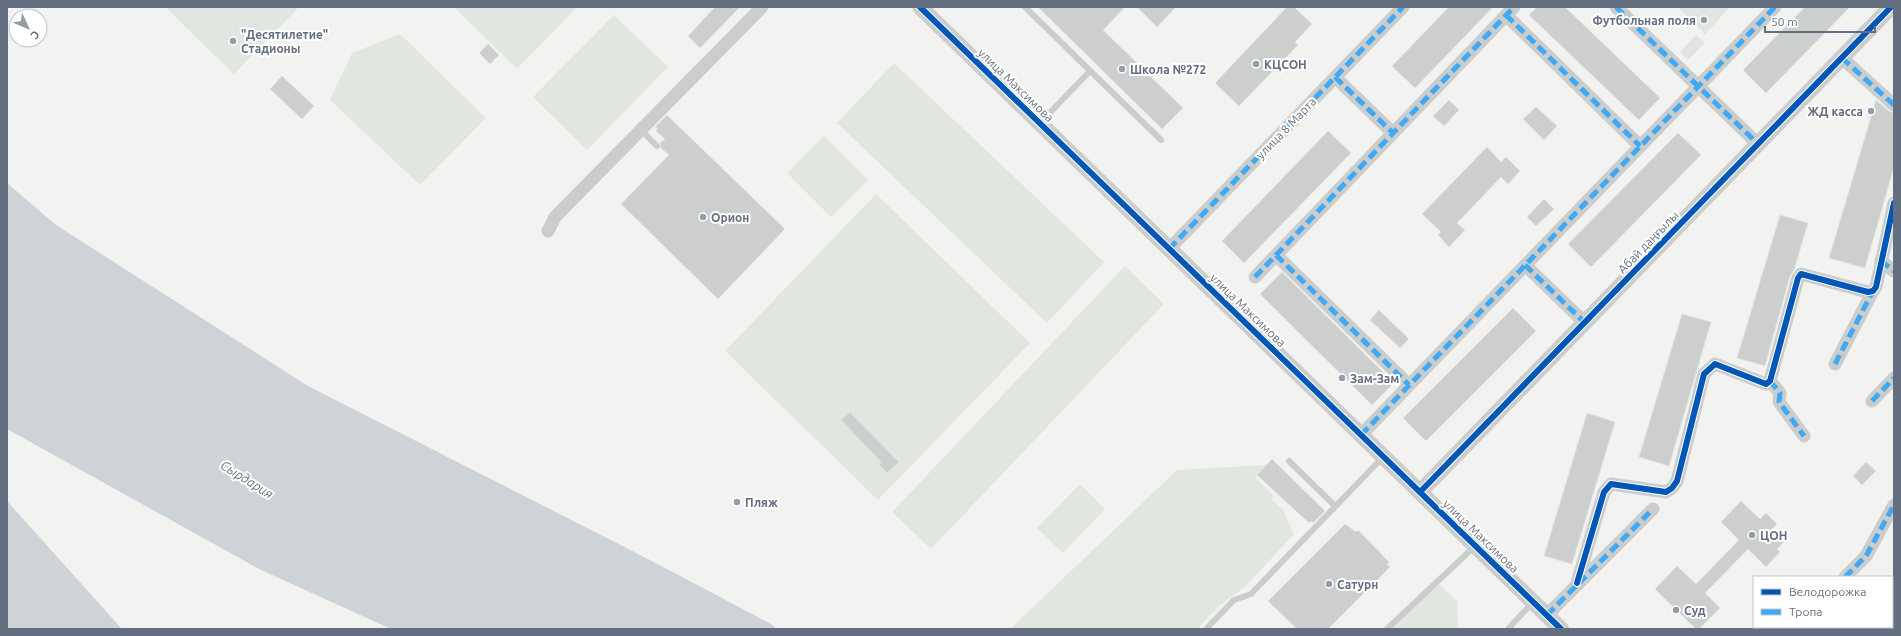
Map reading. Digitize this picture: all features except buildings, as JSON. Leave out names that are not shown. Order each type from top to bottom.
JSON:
[{"type":"street","points":[[548,231],[555,217],[640,129],[762,7]]},
{"type":"street","name":"улица Максимова","points":[[920,7],[1561,629]]},
{"type":"street","name":"улица 8 Марта","points":[[1169,249],[1403,7]]},
{"type":"street","points":[[1616,7],[1758,144]]},
{"type":"street","points":[[1361,435],[1775,7]]},
{"type":"street","name":"Абай даңғылы","points":[[1420,492],[1891,7]]},
{"type":"street","points":[[1255,277],[1510,11],[1640,146]]},
{"type":"street","points":[[1842,58],[1894,105]]},
{"type":"street","points":[[1335,77],[1393,133]]},
{"type":"street","points":[[1835,364],[1872,291],[1876,287],[1894,203]]},
{"type":"street","points":[[1276,255],[1409,385]]},
{"type":"street","points":[[1881,261],[1894,271]]},
{"type":"street","points":[[1525,265],[1585,323]]},
{"type":"street","points":[[1577,583],[1604,492],[1611,484],[1666,492],[1677,481],[1704,374],[1709,368],[1715,364],[1766,384],[1770,381],[1798,278],[1801,274],[1868,292],[1872,291]]},
{"type":"street","points":[[1872,401],[1894,378]]},
{"type":"street","points":[[1770,381],[1780,393],[1779,402],[1804,436]]},
{"type":"street","points":[[1846,576],[1866,556],[1894,505]]},
{"type":"street","points":[[1547,615],[1577,583],[1653,509]]},
{"type":"lane","points":[[1025,7],[1161,140]]},
{"type":"lane","points":[[1039,123],[1090,71]]},
{"type":"lane","points":[[640,129],[657,146]]},
{"type":"lane","points":[[1206,629],[1234,600],[1251,594],[1383,456]]},
{"type":"lane","points":[[1289,461],[1336,506]]},
{"type":"lane","points":[[1387,629],[1475,546]]},
{"type":"lane","points":[[1508,629],[1533,602]]},
{"type":"shaded area","name":"\"Десятилетие\" Стадионы","points":[[165,7],[299,7],[234,74]]},
{"type":"shaded area","points":[[454,7],[577,7],[517,69]]},
{"type":"shaded area","name":"Футбольная поля","points":[[1677,7],[1730,7],[1705,34]]},
{"type":"shaded area","points":[[614,15],[668,67],[587,150],[533,97]]},
{"type":"shaded area","points":[[400,34],[486,118],[420,185],[330,100],[352,53]]},
{"type":"shaded area","points":[[1696,35],[1705,43],[1688,60],[1680,52]]},
{"type":"shaded area","points":[[894,63],[1104,262],[1047,323],[837,123]]},
{"type":"shaded area","points":[[824,136],[868,180],[831,217],[787,173]]},
{"type":"shaded area","points":[[876,194],[1030,343],[878,500],[725,351]]},
{"type":"shaded area","points":[[1125,266],[1164,304],[931,549],[892,512]]},
{"type":"shaded area","points":[[1266,465],[1255,477],[1274,496],[1272,499],[1283,510],[1294,534],[1245,587],[1219,606],[1197,629],[1010,629],[1177,470]]},
{"type":"shaded area","points":[[1080,484],[1105,509],[1063,553],[1037,528]]},
{"type":"shaded area","points":[[1437,582],[1457,601],[1458,629],[1391,629]]},
{"type":"water","name":"Сырдария","points":[[7,183],[56,225],[308,386],[648,559],[771,624],[777,629],[391,629],[259,569],[7,429]]},
{"type":"water","points":[[7,501],[122,629],[7,629]]},
{"type":"marked path","points":[[1169,249],[1403,7]]},
{"type":"marked path","points":[[1255,277],[1514,7]]},
{"type":"marked path","points":[[1616,7],[1758,144]]},
{"type":"marked path","points":[[1361,435],[1775,7]]},
{"type":"marked path","points":[[1506,15],[1640,146]]},
{"type":"marked path","points":[[1842,58],[1894,105]]},
{"type":"marked path","points":[[1335,77],[1393,133]]},
{"type":"marked path","points":[[1276,255],[1409,385]]},
{"type":"marked path","points":[[1881,261],[1894,271]]},
{"type":"marked path","points":[[1525,265],[1585,323]]},
{"type":"marked path","points":[[1835,364],[1873,291]]},
{"type":"marked path","points":[[1872,401],[1894,378]]},
{"type":"marked path","points":[[1770,381],[1780,393],[1779,402],[1804,436]]},
{"type":"marked path","points":[[1846,576],[1866,556],[1894,505]]},
{"type":"marked path","points":[[1547,615],[1653,509]]},
{"type":"cycle path","points":[[920,7],[1561,629]]},
{"type":"cycle path","points":[[1420,492],[1891,7]]},
{"type":"cycle path","points":[[1577,583],[1604,492],[1611,484],[1666,492],[1672,488],[1677,481],[1704,374],[1715,364],[1766,384],[1770,381],[1798,278],[1801,274],[1868,292],[1873,291],[1876,287],[1894,203]]},
{"type":"place","name":"Футбольная поля","points":[[1704,20]]},
{"type":"place","name":"\"Десятилетие\" Стадионы","points":[[233,41]]},
{"type":"place","name":"КЦСОН","points":[[1256,64]]},
{"type":"place","name":"Школа №272","points":[[1122,69]]},
{"type":"place","name":"ЖД касса","points":[[1871,111]]},
{"type":"place","name":"Орион","points":[[703,217]]},
{"type":"place","name":"Зам-Зам","points":[[1342,378]]},
{"type":"place","name":"Пляж","points":[[737,502]]},
{"type":"place","name":"ЦОН","points":[[1752,535]]},
{"type":"place","name":"Сатурн","points":[[1329,584]]},
{"type":"place","name":"Суд","points":[[1676,610]]}]
